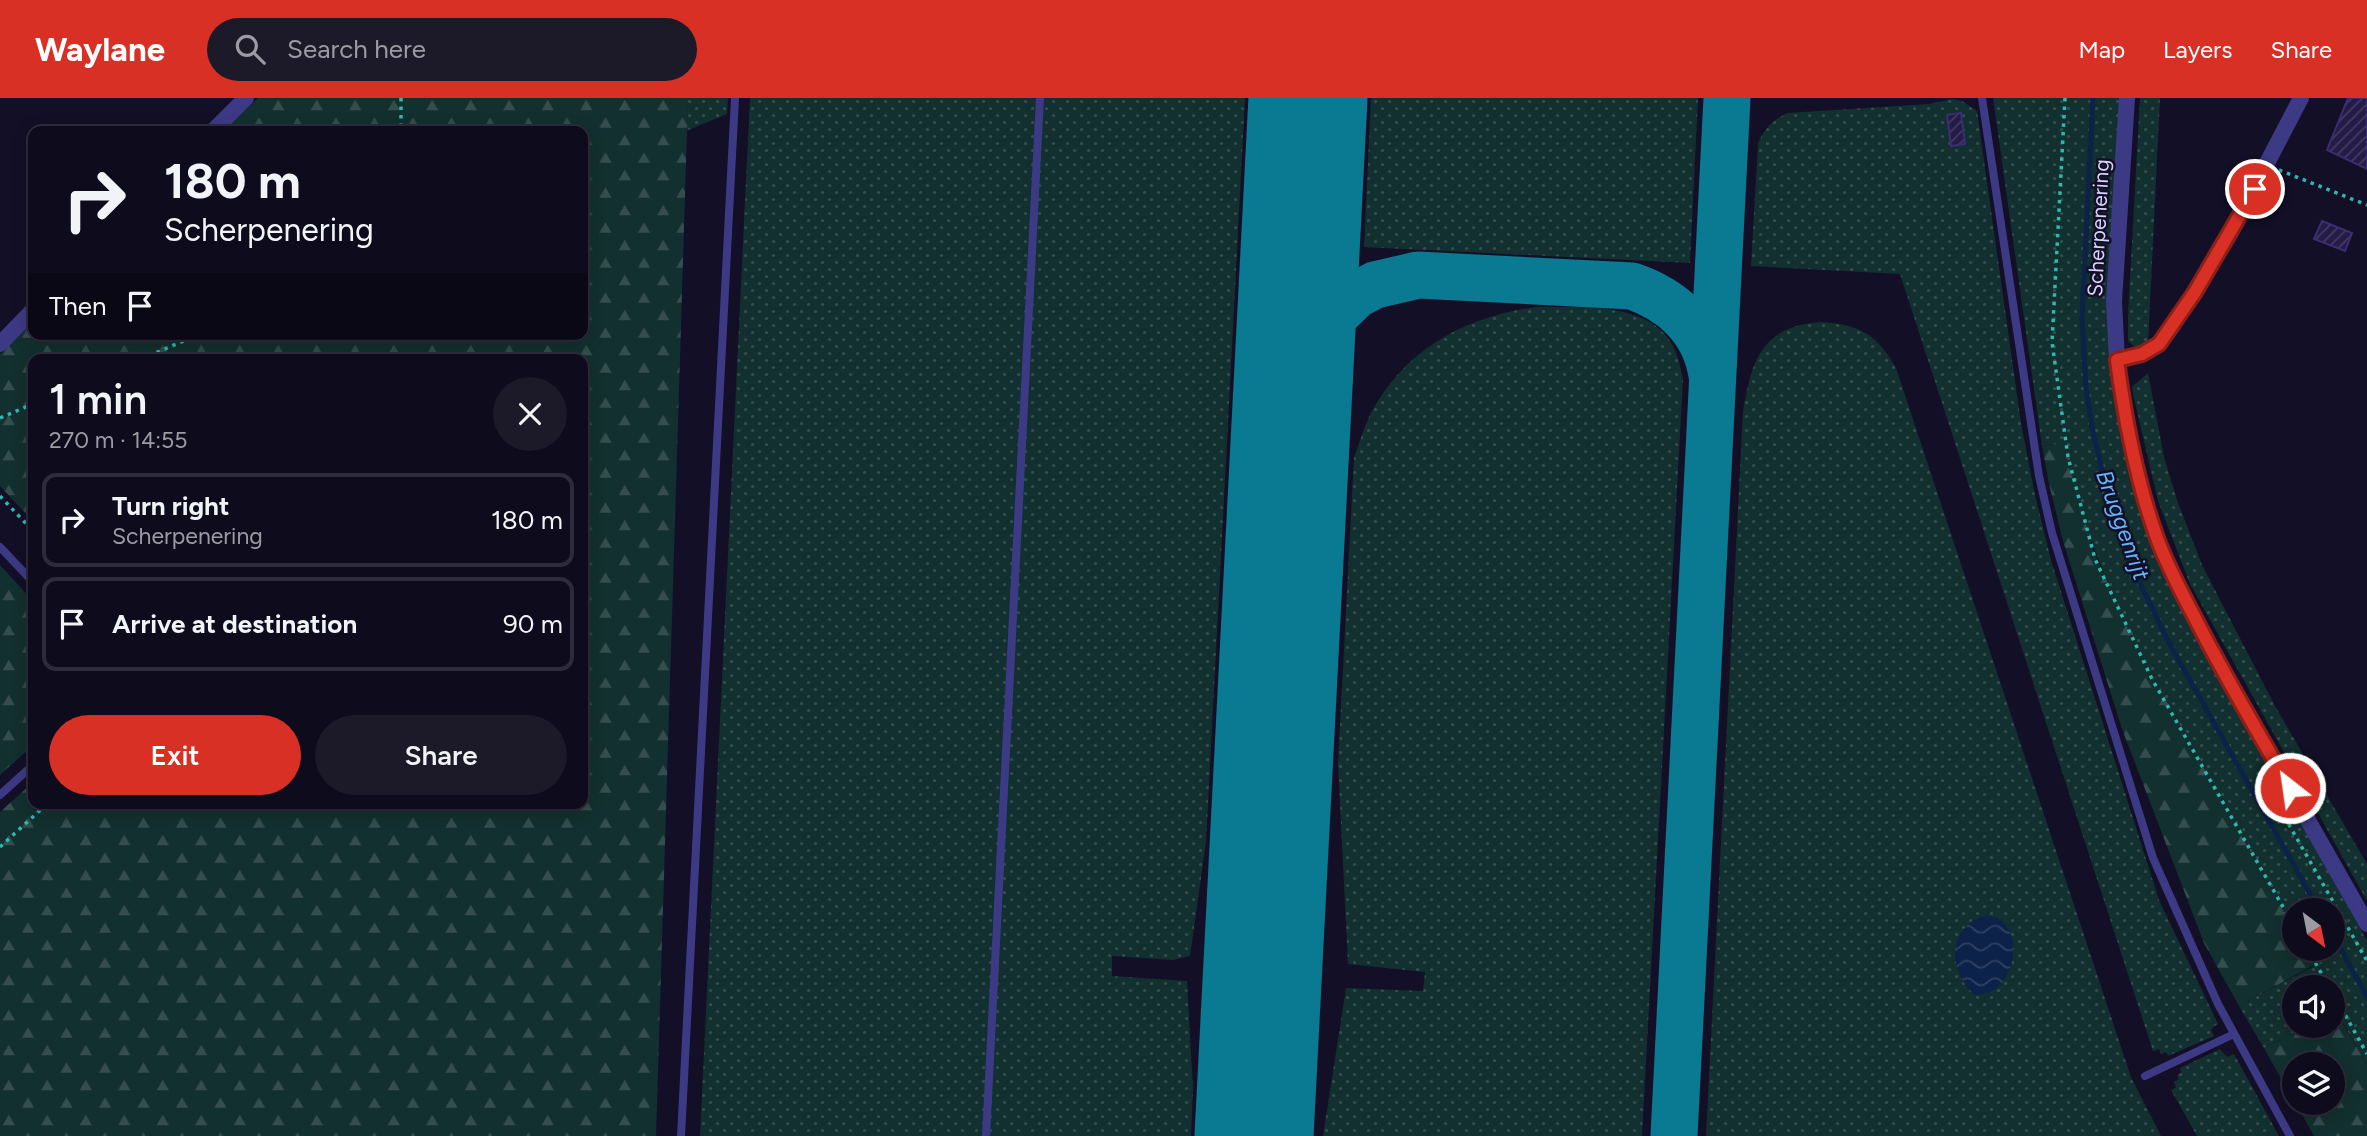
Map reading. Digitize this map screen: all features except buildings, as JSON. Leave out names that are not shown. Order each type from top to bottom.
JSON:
[{"type":"street","points":[[218,126],[246,98]]},
{"type":"street","name":"Scherpenering","points":[[2127,98],[2114,301],[2117,360],[2133,457],[2157,539],[2210,648],[2367,924]]},
{"type":"street","points":[[2117,360],[2142,354],[2159,344],[2230,236],[2301,98]]},
{"type":"street","points":[[0,344],[28,315]]},
{"type":"lane","points":[[681,1136],[735,98]]},
{"type":"lane","points":[[986,1136],[1040,98]]},
{"type":"lane","points":[[1982,98],[2039,476],[2052,533],[2153,858],[2218,1004],[2290,1136]]},
{"type":"lane","points":[[0,547],[28,577]]},
{"type":"lane","points":[[0,796],[28,770]]},
{"type":"lane","points":[[2145,1076],[2234,1034]]},
{"type":"path","points":[[401,98],[401,126]]},
{"type":"path","points":[[2065,98],[2052,342],[2068,457],[2095,559],[2152,679],[2282,905]]},
{"type":"path","points":[[2267,166],[2367,205]]},
{"type":"path","points":[[153,354],[186,340]]},
{"type":"path","points":[[0,418],[28,406]]},
{"type":"path","points":[[0,496],[28,526]]},
{"type":"path","points":[[2273,796],[2367,961]]},
{"type":"path","points":[[0,847],[41,809]]},
{"type":"path","points":[[2345,1015],[2367,1054]]},
{"type":"green space","points":[[258,98],[688,98],[656,1136],[0,1136],[0,812],[28,787],[28,809],[588,809],[588,354],[28,354],[28,516],[0,486],[0,354],[28,326],[28,340],[588,340],[588,126],[229,126]]},
{"type":"green space","points":[[688,98],[728,98],[727,114],[686,131]]},
{"type":"green space","points":[[750,98],[1245,98],[1206,842],[1190,956],[1173,960],[1112,956],[1112,976],[1187,981],[1193,1089],[1191,1136],[700,1136]]},
{"type":"green space","points":[[1371,98],[1698,98],[1690,263],[1364,247]]},
{"type":"green space","points":[[1993,98],[2122,98],[2112,285],[2130,468],[2272,771],[2343,898],[2282,898],[2282,908],[2133,641],[2053,444],[2042,446]]},
{"type":"green space","points":[[2140,98],[2160,98],[2148,345],[2136,348],[2128,341],[2128,315]]},
{"type":"green space","points":[[1953,99],[1962,101],[1977,111],[2021,423],[2051,560],[2159,900],[2218,1024],[2211,1030],[2214,1036],[2168,1056],[2166,1052],[2161,1054],[2159,1049],[2153,1051],[1900,274],[1751,266],[1758,143],[1773,122],[1787,113],[1928,104]]},
{"type":"green space","points":[[1537,307],[1616,310],[1651,323],[1666,335],[1676,352],[1683,379],[1642,1136],[1323,1136],[1346,988],[1423,991],[1425,972],[1348,964],[1338,764],[1354,458],[1369,417],[1383,393],[1418,355],[1461,328],[1485,319]]},
{"type":"green space","points":[[1820,322],[1846,325],[1866,333],[1882,347],[1896,368],[2131,1077],[2161,1136],[1706,1136],[1743,411],[1751,376],[1763,349],[1784,331]]},
{"type":"green space","points":[[2148,373],[2164,457],[2202,565],[2275,706],[2367,864],[2367,901],[2190,584],[2158,501],[2133,394],[2132,387]]},
{"type":"green space","points":[[2060,445],[2064,450],[2093,549],[2133,641],[2282,908],[2282,961],[2312,961],[2314,965],[2296,975],[2282,975],[2282,982],[2239,1006],[2204,943],[2122,729],[2063,541],[2042,446]]},
{"type":"green space","points":[[0,565],[28,596],[28,750],[0,775]]},
{"type":"green space","points":[[2345,902],[2367,941],[2367,1065],[2345,1026],[2345,975],[2297,975],[2314,966],[2311,961],[2345,961]]},
{"type":"green space","points":[[2282,983],[2283,1038],[2264,1048],[2239,1006]]},
{"type":"green space","points":[[2345,1027],[2367,1065],[2367,1136],[2314,1136],[2302,1115],[2345,1115],[2345,1052],[2282,1052],[2282,1080],[2264,1048],[2283,1038],[2345,1038]]},
{"type":"green space","points":[[2220,1049],[2227,1057],[2234,1054],[2279,1136],[2197,1136],[2171,1090],[2176,1087],[2174,1082],[2179,1079],[2177,1075],[2181,1073],[2180,1068]]},
{"type":"water","points":[[1987,915],[2000,920],[2008,929],[2012,938],[2013,958],[2006,978],[2000,985],[1990,992],[1975,995],[1967,988],[1957,969],[1955,949],[1963,930],[1973,921]]},
{"type":"waterway","name":"Bruggenrijt","points":[[2093,98],[2082,319],[2086,388],[2092,428],[2110,503],[2137,577],[2168,641],[2312,898]]},
{"type":"waterway","name":"Bruggenrijt","points":[[2345,957],[2367,997]]},
{"type":"taxiway","points":[[1674,1136],[1727,98]]},
{"type":"taxiway","points":[[1291,422],[1297,384],[1307,352],[1318,332],[1356,295],[1375,285],[1418,275],[1632,286],[1661,299],[1685,318],[1702,344],[1712,375]]},
{"type":"runway","points":[[1254,1136],[1308,98]]},
{"type":"route","points":[[2255,189],[2230,236],[2159,344],[2142,354],[2117,360],[2133,457],[2157,539],[2210,648],[2290,788]]}]
